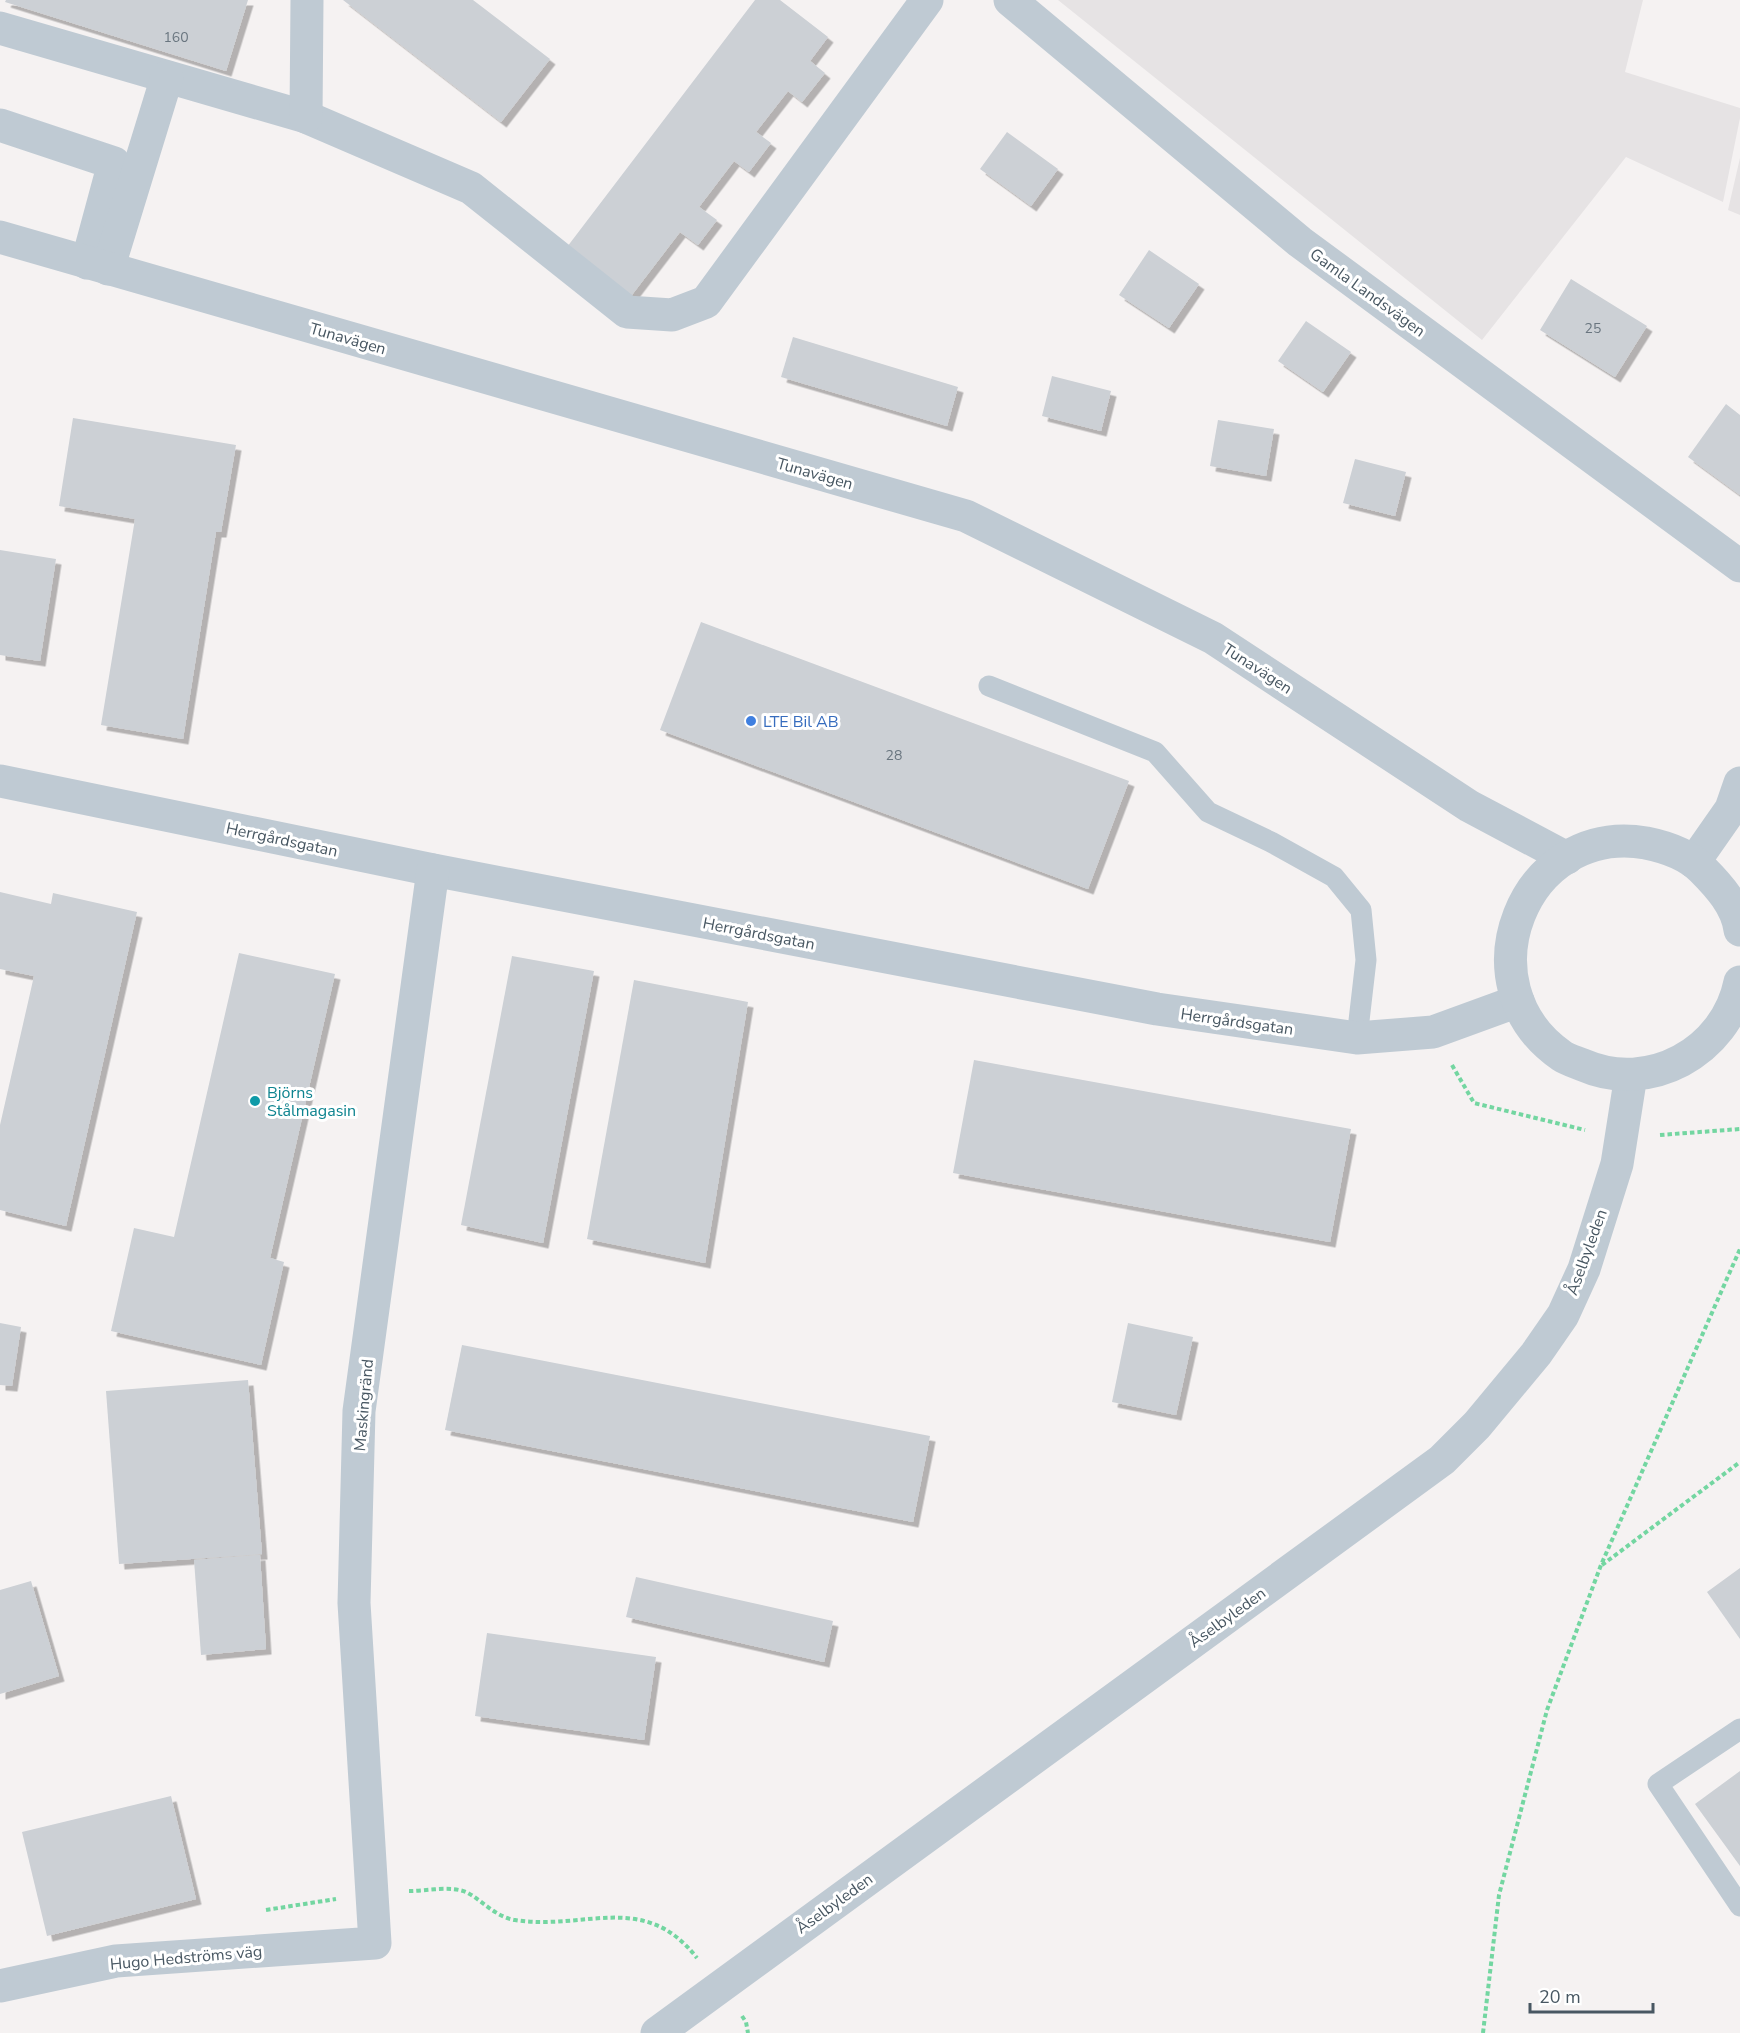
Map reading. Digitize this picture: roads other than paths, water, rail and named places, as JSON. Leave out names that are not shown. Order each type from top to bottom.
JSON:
[{"type":"street","points":[[306,117],[307,0]]},
{"type":"street","points":[[0,28],[306,117],[471,188],[627,312],[672,315],[706,302],[927,0]]},
{"type":"street","name":"Gamla Landsvägen","points":[[1010,0],[1300,242],[1740,566]]},
{"type":"street","points":[[98,266],[167,76]]},
{"type":"street","points":[[0,125],[114,164],[98,266]]},
{"type":"street","name":"Tunavägen","points":[[0,237],[966,516],[1213,638],[1469,806],[1567,858]]},
{"type":"street","name":"Herrgårdsgatan","points":[[0,781],[433,870],[1157,1009],[1357,1038],[1433,1032],[1518,1001]]},
{"type":"street","points":[[1694,862],[1731,809],[1740,783]]},
{"type":"street","points":[[1740,930],[1739,922],[1722,889],[1694,862],[1664,847],[1631,841],[1598,844],[1567,858],[1541,878],[1522,905],[1511,937],[1510,969],[1518,1001],[1536,1032],[1563,1056],[1595,1071],[1631,1075],[1665,1069],[1695,1053],[1720,1029],[1737,998],[1740,982]]},
{"type":"street","name":"Maskingränd","points":[[375,1944],[354,1603],[359,1411],[433,870]]},
{"type":"street","points":[[1695,1053],[1740,1044]]},
{"type":"street","name":"Åselbyleden","points":[[657,2033],[1442,1460],[1477,1425],[1536,1354],[1563,1315],[1584,1269],[1617,1164],[1631,1075]]},
{"type":"street","name":"Hugo Hedströms väg","points":[[0,1986],[117,1961],[375,1944]]},
{"type":"lane","points":[[989,686],[1155,753],[1208,812],[1272,842],[1334,877],[1361,910],[1366,960],[1357,1038]]},
{"type":"lane","points":[[1740,1729],[1658,1784],[1740,1906]]},
{"type":"place","name":"LTE Bil AB","points":[[751,721]]},
{"type":"place","name":"Björns Stålmagasin","points":[[255,1101]]}]
